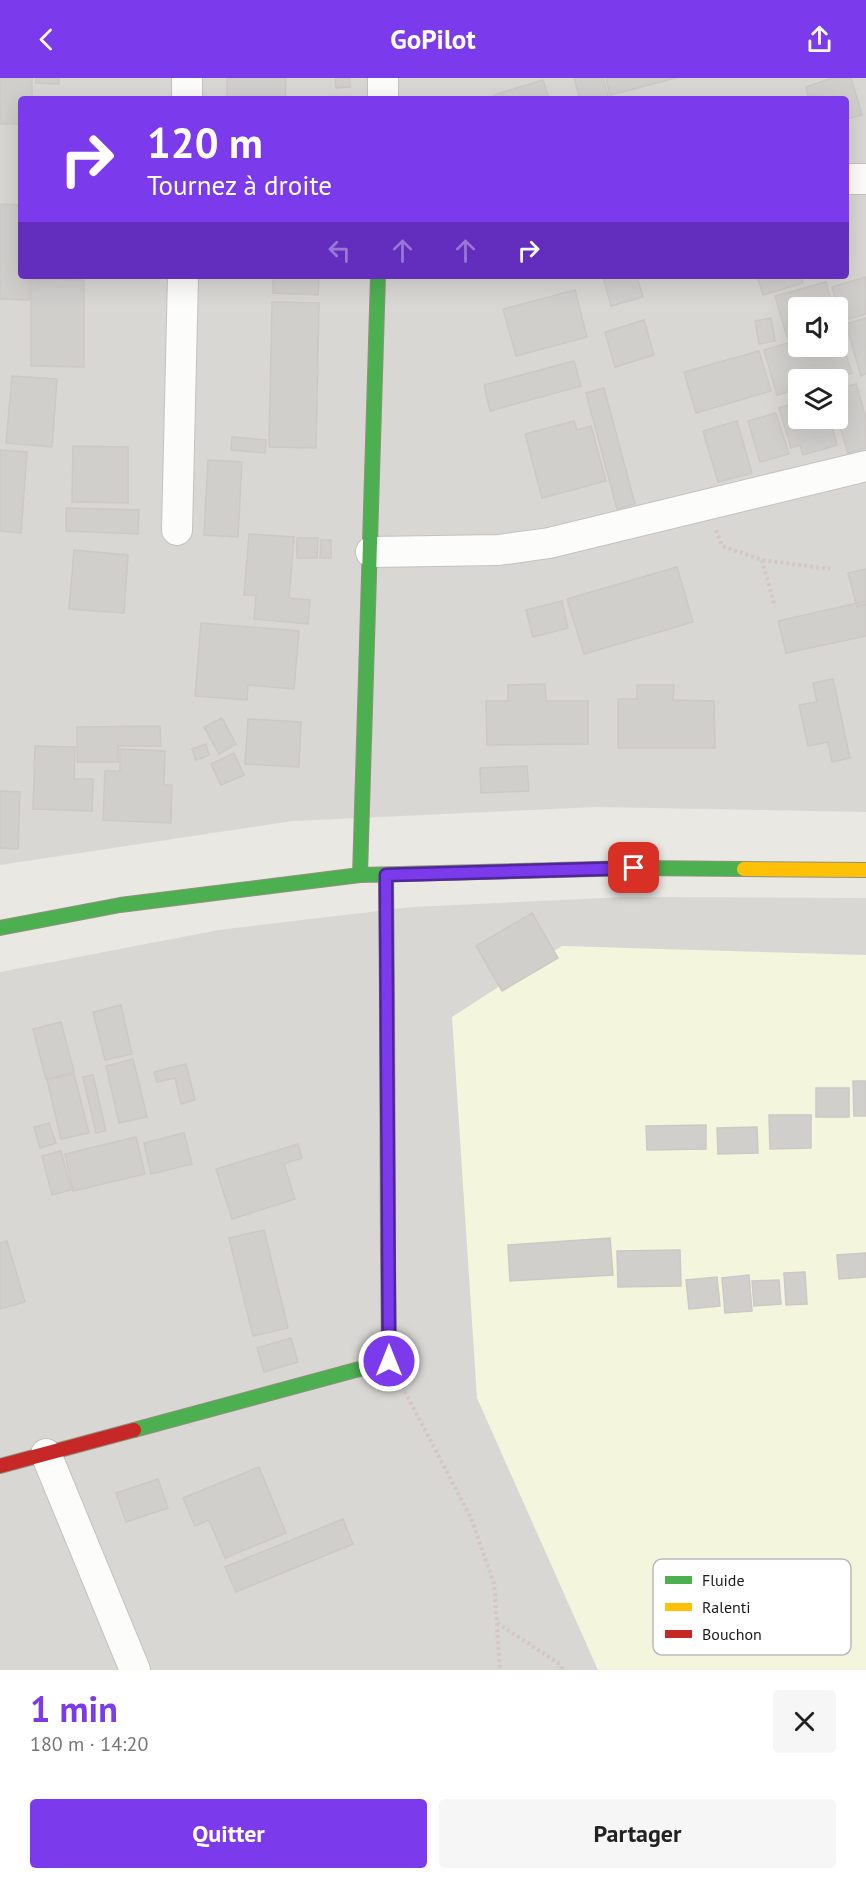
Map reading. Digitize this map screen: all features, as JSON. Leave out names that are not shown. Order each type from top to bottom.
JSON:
[{"type":"street","points":[[187,78],[187,96]]},
{"type":"street","points":[[383,78],[383,96]]},
{"type":"street","points":[[849,179],[866,179]]},
{"type":"street","points":[[177,530],[183,279]]},
{"type":"street","points":[[360,875],[378,279]]},
{"type":"street","points":[[371,552],[499,550],[549,543],[866,466]]},
{"type":"street","points":[[0,928],[131,904],[360,875],[634,868],[866,870]]},
{"type":"street","points":[[0,1466],[389,1361],[386,875]]},
{"type":"street","points":[[46,1454],[135,1670]]},
{"type":"path","points":[[708,506],[722,546],[762,560],[830,569]]},
{"type":"path","points":[[762,560],[775,607]]},
{"type":"path","points":[[389,1361],[471,1518],[494,1584],[500,1670]]},
{"type":"path","points":[[497,1622],[561,1665],[563,1670]]},
{"type":"shaded area","points":[[0,78],[866,78],[866,812],[597,807],[293,821],[0,865]]},
{"type":"shaded area","points":[[624,897],[866,898],[866,1670],[0,1670],[0,972],[219,930],[412,907]]},
{"type":"shaded area","points":[[562,946],[866,955],[866,1670],[598,1670],[477,1398],[452,1017]]},
{"type":"building","points":[[0,78],[32,78],[32,96],[18,96],[18,124],[0,124]]},
{"type":"building","points":[[36,78],[59,78],[59,84],[36,83]]},
{"type":"building","points":[[227,78],[286,78],[285,96],[227,96]]},
{"type":"building","points":[[335,78],[350,78],[350,87],[336,88]]},
{"type":"building","points":[[574,78],[603,78],[608,96],[579,96]]},
{"type":"building","points":[[606,78],[676,78],[610,95]]},
{"type":"building","points":[[832,78],[851,78],[862,115],[849,118],[849,96],[808,96],[806,87]]},
{"type":"building","points":[[543,80],[548,96],[494,96]]},
{"type":"building","points":[[0,204],[18,205],[18,279],[29,279],[29,300],[0,299]]},
{"type":"building","points":[[866,277],[866,314],[848,319],[848,297],[835,297],[832,287]]},
{"type":"building","points":[[31,279],[84,280],[84,367],[31,366]]},
{"type":"building","points":[[273,279],[319,279],[318,295],[273,293]]},
{"type":"building","points":[[604,279],[638,279],[643,297],[611,306]]},
{"type":"building","points":[[758,279],[802,279],[803,283],[763,295]]},
{"type":"building","points":[[826,282],[830,297],[788,297],[787,337],[775,296]]},
{"type":"building","points":[[575,290],[587,337],[516,356],[503,309]]},
{"type":"building","points":[[272,302],[319,303],[316,448],[269,447]]},
{"type":"building","points":[[771,318],[775,341],[759,344],[755,321]]},
{"type":"building","points":[[866,318],[866,374],[861,376],[848,331],[848,323]]},
{"type":"building","points":[[644,320],[654,355],[615,367],[605,332]]},
{"type":"building","points":[[788,343],[788,357],[847,357],[852,373],[848,374],[848,369],[788,369],[788,392],[777,395],[764,350]]},
{"type":"building","points":[[759,351],[771,391],[696,413],[684,372]]},
{"type":"building","points":[[574,361],[581,386],[490,411],[484,385]]},
{"type":"building","points":[[12,376],[57,379],[52,447],[6,443]]},
{"type":"building","points":[[856,384],[866,418],[866,448],[848,453],[841,429],[848,429],[848,386]]},
{"type":"building","points":[[604,388],[635,504],[617,509],[586,393]]},
{"type":"building","points":[[788,405],[788,429],[833,429],[837,445],[803,455],[800,445],[791,448],[779,408]]},
{"type":"building","points":[[776,413],[789,454],[760,462],[748,421]]},
{"type":"building","points":[[574,421],[577,430],[591,426],[606,481],[542,498],[525,434]]},
{"type":"building","points":[[737,421],[752,473],[718,482],[703,431]]},
{"type":"building","points":[[232,437],[266,440],[265,453],[231,450]]},
{"type":"building","points":[[73,446],[128,447],[128,503],[72,502]]},
{"type":"building","points":[[0,450],[27,452],[21,533],[0,531]]},
{"type":"building","points":[[208,460],[242,462],[238,537],[204,535]]},
{"type":"building","points":[[66,508],[139,510],[138,534],[66,531]]},
{"type":"building","points":[[249,534],[294,537],[289,598],[310,600],[308,624],[254,619],[256,595],[244,595]]},
{"type":"building","points":[[297,538],[318,538],[317,558],[297,558]]},
{"type":"building","points":[[321,540],[331,540],[331,558],[320,558]]},
{"type":"building","points":[[74,550],[128,555],[124,613],[69,609]]},
{"type":"building","points":[[677,567],[693,622],[584,654],[567,599]]},
{"type":"building","points":[[866,569],[866,604],[857,607],[848,573]]},
{"type":"building","points":[[562,601],[568,628],[533,637],[526,610]]},
{"type":"building","points":[[866,601],[866,636],[786,653],[778,621]]},
{"type":"building","points":[[201,623],[299,631],[294,689],[248,685],[247,700],[195,696]]},
{"type":"building","points":[[833,679],[850,758],[832,762],[828,742],[808,746],[799,705],[817,702],[813,683]]},
{"type":"building","points":[[545,684],[546,701],[588,701],[588,744],[487,745],[486,701],[508,701],[508,685]]},
{"type":"building","points":[[637,685],[674,685],[673,700],[714,701],[715,748],[618,748],[618,699],[637,699]]},
{"type":"building","points":[[222,718],[236,744],[219,754],[204,727]]},
{"type":"building","points":[[248,719],[301,722],[299,767],[245,764]]},
{"type":"building","points":[[160,726],[161,746],[118,746],[118,762],[77,762],[77,727]]},
{"type":"building","points":[[206,744],[209,755],[196,760],[192,749]]},
{"type":"building","points":[[35,746],[75,747],[74,779],[93,779],[92,811],[33,809]]},
{"type":"building","points":[[120,749],[165,751],[164,785],[172,785],[171,823],[103,820],[105,771],[120,771]]},
{"type":"building","points":[[234,753],[244,775],[221,785],[211,764]]},
{"type":"building","points":[[527,766],[529,791],[481,793],[480,768]]},
{"type":"building","points":[[0,791],[20,792],[18,849],[0,848]]},
{"type":"building","points":[[532,913],[558,958],[502,991],[476,946]]},
{"type":"building","points":[[121,1005],[132,1054],[105,1060],[93,1012]]},
{"type":"building","points":[[61,1022],[74,1072],[46,1079],[33,1029]]},
{"type":"building","points":[[133,1059],[147,1117],[119,1123],[106,1066]]},
{"type":"building","points":[[186,1064],[195,1100],[181,1104],[175,1078],[157,1082],[154,1072]]},
{"type":"building","points":[[74,1074],[89,1133],[61,1139],[47,1080]]},
{"type":"building","points":[[93,1075],[106,1131],[96,1133],[83,1077]]},
{"type":"building","points":[[853,1081],[866,1081],[866,1116],[854,1116]]},
{"type":"building","points":[[816,1088],[849,1088],[849,1117],[816,1117]]},
{"type":"building","points":[[769,1115],[811,1115],[811,1148],[770,1149]]},
{"type":"building","points":[[49,1123],[56,1143],[40,1148],[34,1127]]},
{"type":"building","points":[[706,1125],[706,1149],[647,1150],[646,1126]]},
{"type":"building","points":[[757,1127],[758,1153],[718,1154],[717,1128]]},
{"type":"building","points":[[184,1133],[192,1164],[151,1174],[144,1143]]},
{"type":"building","points":[[136,1137],[145,1174],[73,1191],[65,1154]]},
{"type":"building","points":[[298,1144],[302,1158],[284,1164],[295,1199],[232,1219],[216,1169]]},
{"type":"building","points":[[61,1151],[71,1190],[52,1195],[42,1156]]},
{"type":"building","points":[[264,1230],[288,1328],[253,1336],[229,1238]]},
{"type":"building","points":[[610,1238],[613,1275],[510,1281],[508,1245]]},
{"type":"building","points":[[7,1241],[25,1302],[0,1309],[0,1243]]},
{"type":"building","points":[[680,1250],[681,1286],[618,1287],[617,1251]]},
{"type":"building","points":[[866,1253],[866,1277],[839,1279],[837,1255]]},
{"type":"building","points":[[805,1272],[807,1304],[786,1305],[784,1273]]},
{"type":"building","points":[[749,1275],[752,1311],[725,1313],[722,1278]]},
{"type":"building","points":[[717,1277],[720,1306],[689,1309],[686,1280]]},
{"type":"building","points":[[779,1280],[781,1304],[754,1306],[752,1281]]},
{"type":"building","points":[[291,1338],[298,1362],[264,1372],[257,1348]]},
{"type":"building","points":[[259,1467],[286,1533],[225,1558],[209,1520],[195,1526],[183,1498]]},
{"type":"building","points":[[158,1479],[168,1508],[126,1522],[116,1493]]},
{"type":"building","points":[[343,1519],[353,1544],[236,1592],[225,1567]]},
{"type":"traffic: fast","points":[[360,875],[378,279]]},
{"type":"traffic: fast","points":[[0,928],[120,905],[360,875],[634,868],[744,869]]},
{"type":"traffic: fast","points":[[386,875],[387,998]]},
{"type":"traffic: fast","points":[[134,1430],[389,1361],[388,1253]]},
{"type":"traffic: slow","points":[[744,869],[866,870]]},
{"type":"traffic: slow","points":[[387,998],[388,1253]]},
{"type":"traffic: jam","points":[[0,1466],[134,1430]]},
{"type":"route","points":[[389,1361],[386,875],[634,868]]}]
